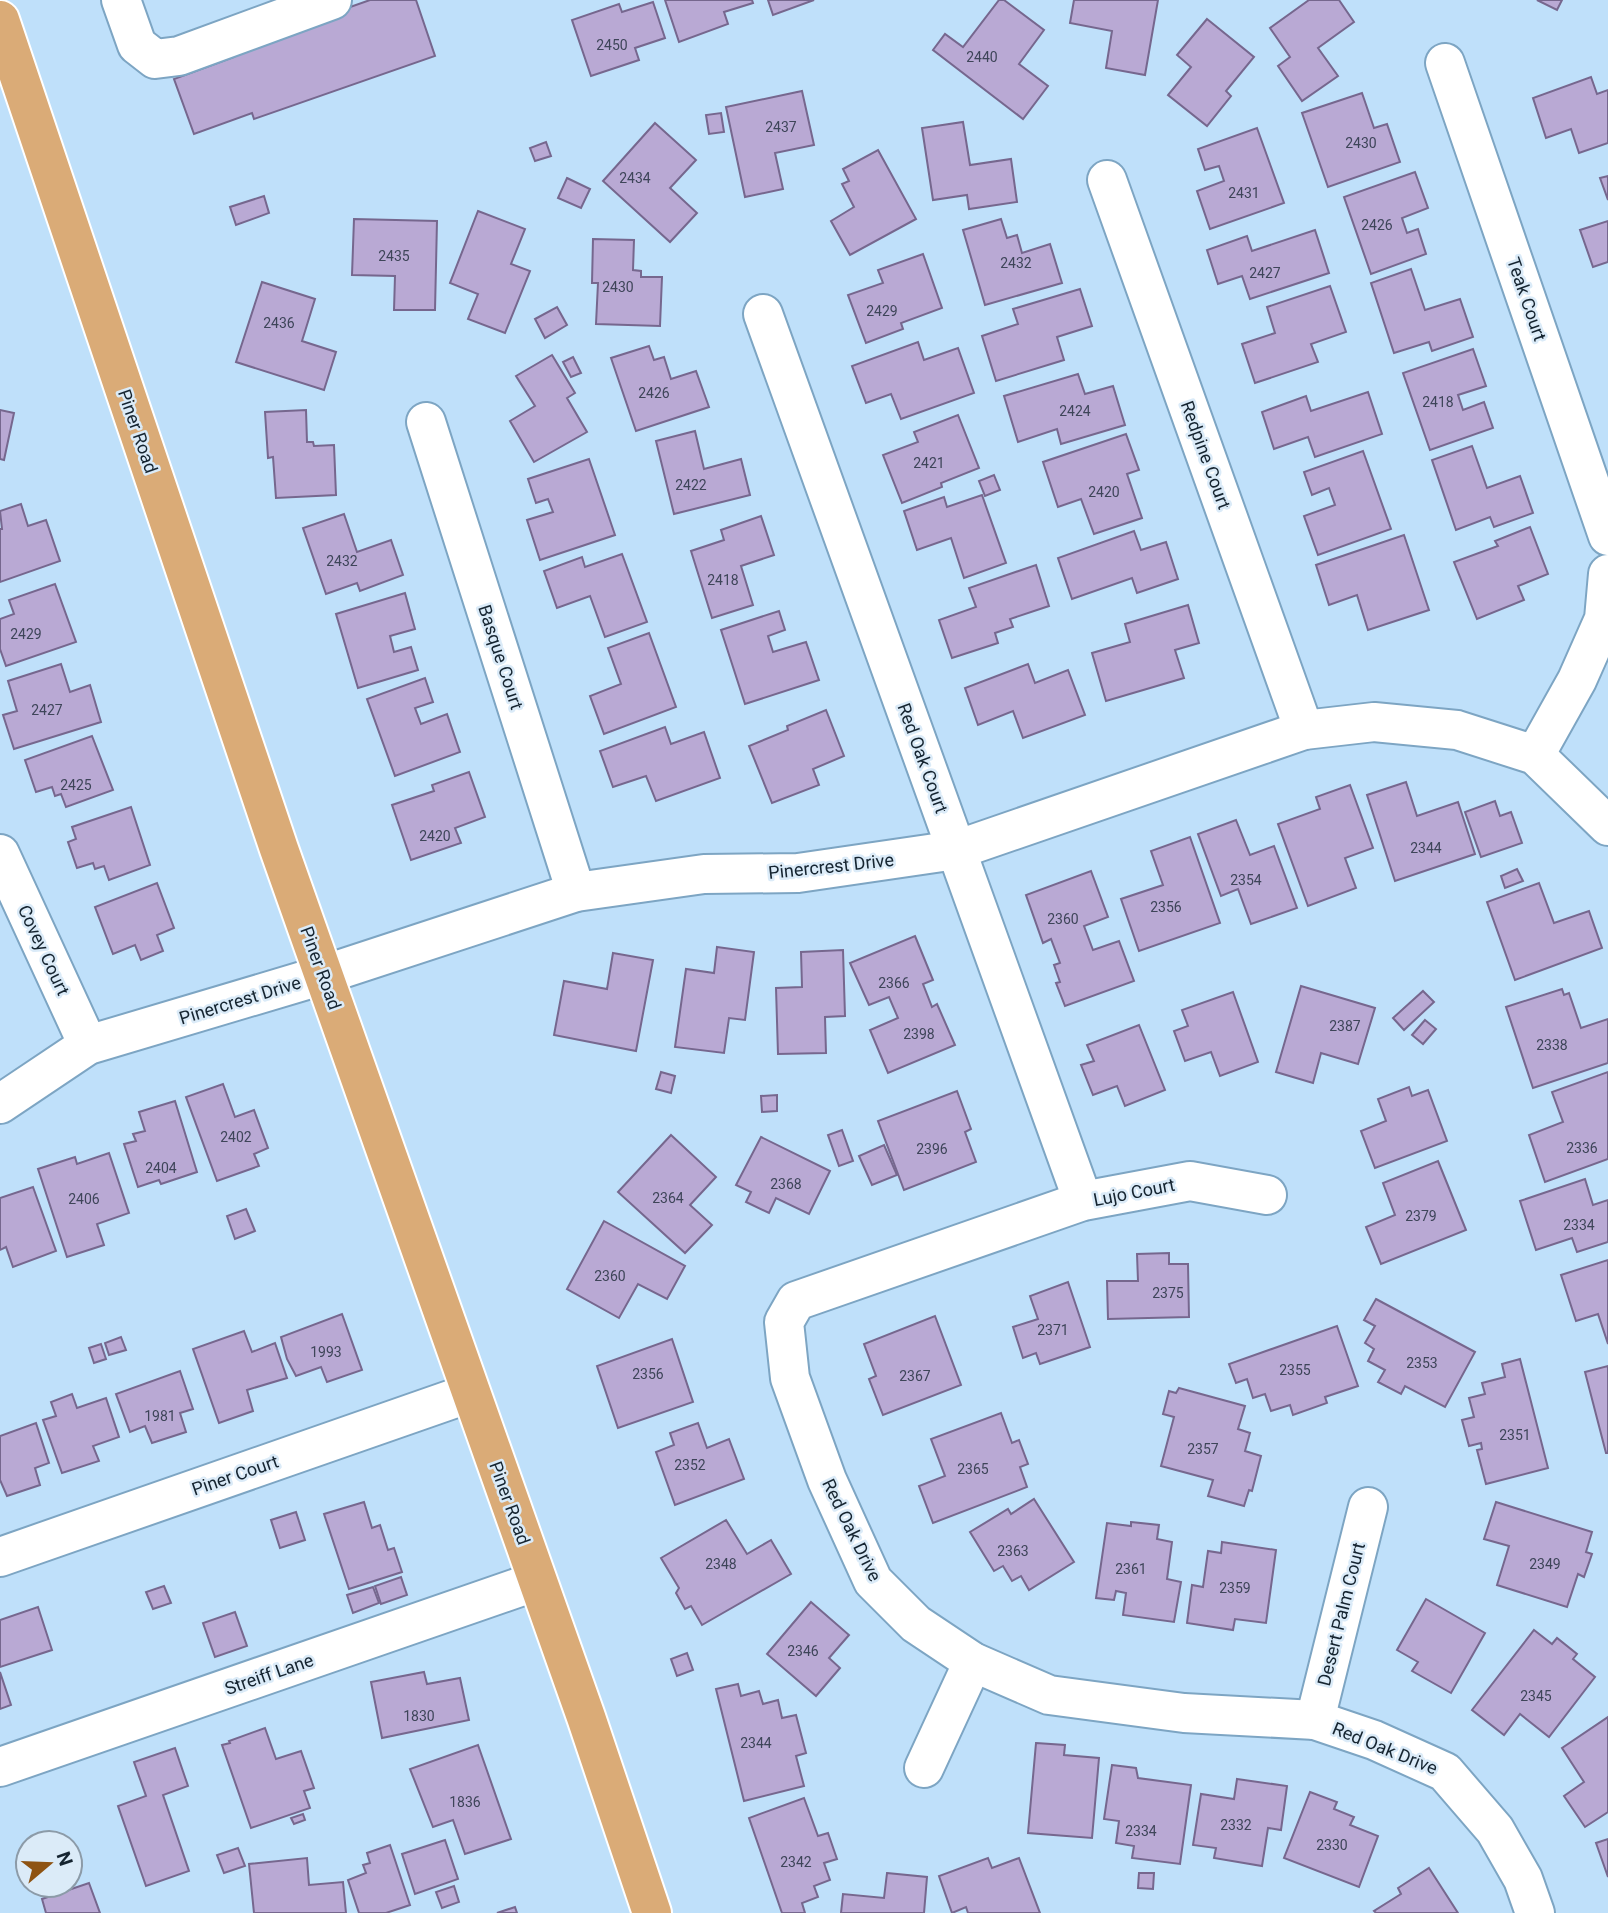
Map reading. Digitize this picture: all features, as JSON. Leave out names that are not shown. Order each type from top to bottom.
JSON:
[{"type":"main road","name":"Piner Road","points":[[0,20],[323,975],[652,1913]]},
{"type":"street","points":[[121,0],[137,45],[155,59],[179,56],[332,0]]},
{"type":"street","name":"Teak Court","points":[[1445,63],[1608,536]]},
{"type":"street","name":"Redpine Court","points":[[1107,180],[1304,730]]},
{"type":"street","name":"Red Oak Court","points":[[763,314],[1083,1201]]},
{"type":"street","name":"Basque Court","points":[[426,422],[576,892]]},
{"type":"street","points":[[1535,755],[1577,680],[1604,618],[1608,574]]},
{"type":"street","name":"Pinercrest Drive","points":[[0,1104],[88,1045],[323,975],[576,892],[704,874],[798,873],[956,850],[1304,730],[1374,722],[1457,730],[1535,755],[1608,826]]},
{"type":"street","name":"Covey Court","points":[[0,854],[88,1045]]},
{"type":"street","name":"Lujo Court","points":[[1083,1201],[1190,1181],[1267,1195]]},
{"type":"street","name":"Red Oak Drive","points":[[1083,1201],[796,1301],[784,1322],[790,1378],[827,1480],[873,1581],[916,1624],[973,1662],[1049,1695],[1184,1713],[1315,1720],[1374,1740],[1445,1772],[1495,1830],[1523,1879],[1535,1913]]},
{"type":"street","name":"Piner Court","points":[[0,1557],[470,1393]]},
{"type":"street","name":"Desert Palm Court","points":[[1315,1720],[1368,1507]]},
{"type":"street","name":"Streiff Lane","points":[[0,1768],[537,1581]]},
{"type":"street","points":[[924,1768],[973,1662]]},
{"type":"building","points":[[370,0],[416,0],[435,56],[254,119],[252,113],[194,134],[174,79],[234,57],[231,49]]},
{"type":"building","points":[[665,0],[752,0],[753,3],[724,12],[728,24],[679,42]]},
{"type":"building","points":[[768,0],[814,0],[773,15]]},
{"type":"building","points":[[999,0],[1004,0],[1044,30],[1019,64],[1048,86],[1023,119],[933,50],[945,34],[963,47]]},
{"type":"building","points":[[1074,0],[1158,0],[1145,75],[1106,68],[1112,31],[1070,23]]},
{"type":"building","points":[[1309,0],[1339,0],[1354,22],[1318,48],[1338,76],[1302,101],[1278,66],[1290,57],[1270,28]]},
{"type":"building","points":[[1537,0],[1562,0],[1557,10]]},
{"type":"building","points":[[653,2],[665,38],[635,48],[639,60],[591,76],[572,20],[619,4],[622,12]]},
{"type":"building","points":[[1207,19],[1254,57],[1226,91],[1231,96],[1207,126],[1168,95],[1191,67],[1177,55]]},
{"type":"building","points":[[1591,77],[1597,94],[1608,90],[1608,143],[1579,153],[1571,129],[1546,138],[1533,98]]},
{"type":"building","points":[[802,91],[814,145],[775,153],[783,189],[745,197],[726,107]]},
{"type":"building","points":[[1362,93],[1374,128],[1387,124],[1400,162],[1328,187],[1302,113]]},
{"type":"building","points":[[721,113],[724,132],[709,134],[706,115]]},
{"type":"building","points":[[963,122],[970,165],[1011,159],[1017,202],[969,209],[967,195],[933,200],[922,128]]},
{"type":"building","points":[[655,123],[696,160],[670,188],[697,213],[670,242],[603,181]]},
{"type":"building","points":[[1257,128],[1284,203],[1210,229],[1197,191],[1224,181],[1219,166],[1205,170],[1198,149]]},
{"type":"building","points":[[546,142],[551,156],[535,161],[530,148]]},
{"type":"building","points":[[878,150],[916,219],[850,255],[831,221],[854,207],[842,184],[849,181],[843,169]]},
{"type":"building","points":[[1415,172],[1428,208],[1402,218],[1407,233],[1418,229],[1426,254],[1371,274],[1344,197]]},
{"type":"building","points":[[1608,176],[1608,200],[1600,178]]},
{"type":"building","points":[[567,178],[590,189],[581,208],[558,198]]},
{"type":"building","points":[[264,196],[269,213],[236,225],[230,207]]},
{"type":"building","points":[[478,211],[525,229],[511,264],[530,271],[505,333],[468,319],[478,294],[450,283]]},
{"type":"building","points":[[354,219],[437,221],[435,310],[394,310],[395,276],[352,275]]},
{"type":"building","points":[[1001,219],[1007,238],[1017,235],[1022,253],[1050,244],[1062,283],[985,305],[963,230]]},
{"type":"building","points":[[1608,221],[1608,262],[1593,267],[1580,230]]},
{"type":"building","points":[[1315,230],[1329,273],[1250,299],[1242,276],[1218,284],[1207,250],[1247,236],[1252,251]]},
{"type":"building","points":[[593,239],[634,240],[633,270],[641,271],[641,277],[662,277],[660,326],[596,324],[598,283],[592,283]]},
{"type":"building","points":[[923,254],[942,308],[901,323],[903,329],[866,343],[848,295],[883,283],[878,270]]},
{"type":"building","points":[[1411,269],[1425,310],[1460,299],[1473,337],[1432,351],[1429,342],[1394,353],[1371,283]]},
{"type":"building","points":[[262,282],[315,299],[302,341],[336,352],[324,390],[236,362]]},
{"type":"building","points":[[1330,286],[1346,332],[1311,344],[1318,362],[1255,383],[1242,344],[1275,333],[1267,307]]},
{"type":"building","points":[[1080,289],[1092,326],[1057,337],[1064,360],[996,381],[982,336],[1018,324],[1013,309]]},
{"type":"building","points":[[557,307],[567,325],[545,338],[535,319]]},
{"type":"building","points":[[918,342],[924,360],[958,348],[974,393],[901,419],[891,394],[866,403],[852,366]]},
{"type":"building","points":[[649,346],[654,360],[664,357],[671,379],[696,371],[709,407],[636,431],[611,358]]},
{"type":"building","points":[[1473,349],[1486,386],[1458,395],[1463,410],[1484,402],[1493,428],[1430,450],[1403,373]]},
{"type":"building","points":[[552,355],[575,393],[567,398],[587,432],[534,462],[510,421],[535,406],[516,376]]},
{"type":"building","points":[[573,357],[581,373],[571,377],[563,362]]},
{"type":"building","points":[[1078,374],[1085,394],[1113,386],[1125,425],[1061,444],[1057,429],[1018,442],[1004,396]]},
{"type":"building","points":[[1368,392],[1382,434],[1315,457],[1308,437],[1274,449],[1262,412],[1306,396],[1311,411]]},
{"type":"building","points":[[0,410],[14,413],[4,460],[0,459]]},
{"type":"building","points":[[306,410],[307,442],[313,442],[314,446],[334,445],[336,495],[276,498],[273,457],[268,458],[265,412]]},
{"type":"building","points":[[958,415],[979,468],[902,503],[883,455],[918,442],[914,432]]},
{"type":"building","points":[[695,431],[704,469],[741,459],[750,495],[674,514],[656,441]]},
{"type":"building","points":[[1126,434],[1139,470],[1127,474],[1142,518],[1094,534],[1081,499],[1058,507],[1043,462]]},
{"type":"building","points":[[1472,446],[1487,488],[1520,476],[1533,513],[1494,527],[1490,517],[1456,530],[1432,460]]},
{"type":"building","points":[[1363,451],[1391,529],[1318,555],[1304,516],[1335,505],[1329,488],[1312,495],[1304,472]]},
{"type":"building","points":[[589,459],[615,535],[540,560],[527,520],[553,512],[548,499],[536,503],[528,479]]},
{"type":"building","points":[[994,475],[1000,490],[985,496],[979,481]]},
{"type":"building","points":[[982,495],[1006,563],[964,578],[951,538],[917,550],[904,511],[944,497],[947,507]]},
{"type":"building","points":[[21,504],[28,526],[46,520],[60,561],[0,582],[0,511]]},
{"type":"building","points":[[344,514],[357,552],[391,540],[403,575],[360,591],[357,583],[326,594],[303,528]]},
{"type":"building","points":[[761,516],[774,555],[741,566],[753,605],[712,618],[691,551],[724,540],[721,530]]},
{"type":"building","points":[[1530,527],[1548,574],[1518,586],[1524,600],[1477,619],[1454,562],[1498,546],[1495,541]]},
{"type":"building","points":[[1134,531],[1141,550],[1166,542],[1178,579],[1137,593],[1132,578],[1072,599],[1058,558]]},
{"type":"building","points":[[1404,535],[1429,610],[1368,630],[1357,595],[1329,605],[1316,565]]},
{"type":"building","points":[[622,554],[647,622],[605,637],[590,596],[557,608],[544,571],[582,557],[585,567]]},
{"type":"building","points":[[1036,565],[1049,606],[1010,619],[1013,627],[995,633],[998,643],[952,658],[939,620],[976,607],[969,588]]},
{"type":"building","points":[[55,584],[76,642],[6,666],[0,649],[0,619],[14,614],[9,600]]},
{"type":"building","points":[[405,593],[415,629],[390,636],[394,652],[411,647],[418,670],[358,688],[336,614]]},
{"type":"building","points":[[1188,605],[1199,643],[1175,650],[1184,678],[1106,701],[1092,653],[1130,642],[1125,624]]},
{"type":"building","points":[[779,611],[785,630],[768,636],[773,652],[806,642],[819,680],[745,704],[721,630]]},
{"type":"building","points":[[649,633],[676,707],[604,734],[590,696],[621,684],[608,648]]},
{"type":"building","points":[[61,664],[70,692],[90,685],[101,722],[14,749],[3,715],[17,711],[8,681]]},
{"type":"building","points":[[1028,664],[1035,683],[1068,670],[1085,715],[1023,738],[1013,711],[978,725],[965,688]]},
{"type":"building","points":[[425,678],[433,702],[415,708],[421,724],[447,714],[460,752],[395,776],[367,699]]},
{"type":"building","points":[[826,710],[844,756],[813,769],[819,785],[772,803],[749,746]]},
{"type":"building","points":[[665,727],[671,744],[704,732],[720,778],[656,801],[646,776],[613,787],[600,751]]},
{"type":"building","points":[[92,736],[113,790],[66,807],[61,794],[55,796],[52,787],[36,792],[25,760]]},
{"type":"building","points":[[469,772],[485,817],[455,828],[461,843],[411,860],[392,805],[434,791],[432,785]]},
{"type":"building","points":[[1406,782],[1417,816],[1458,802],[1475,854],[1395,881],[1367,795]]},
{"type":"building","points":[[1350,785],[1373,848],[1345,858],[1356,888],[1308,906],[1278,824],[1320,809],[1316,797]]},
{"type":"building","points":[[1495,801],[1500,816],[1511,812],[1522,843],[1481,857],[1465,812]]},
{"type":"building","points":[[131,807],[150,865],[109,880],[104,866],[95,869],[93,863],[77,868],[68,842],[76,839],[72,827]]},
{"type":"building","points":[[1236,820],[1250,855],[1274,846],[1297,908],[1251,924],[1238,889],[1221,896],[1198,834]]},
{"type":"building","points":[[1190,837],[1220,923],[1139,951],[1121,899],[1163,885],[1151,851]]},
{"type":"building","points":[[1517,869],[1523,881],[1505,888],[1501,876]]},
{"type":"building","points":[[1091,871],[1108,917],[1084,926],[1093,950],[1119,941],[1134,981],[1065,1006],[1056,983],[1060,982],[1054,965],[1060,963],[1051,939],[1043,943],[1026,895]]},
{"type":"building","points":[[157,883],[174,928],[157,935],[163,951],[141,960],[135,945],[113,954],[95,907]]},
{"type":"building","points":[[1539,883],[1554,923],[1589,911],[1602,948],[1515,980],[1487,902]]},
{"type":"building","points":[[915,936],[933,980],[923,984],[932,1007],[937,1004],[955,1045],[888,1073],[870,1030],[898,1018],[889,997],[869,1005],[850,963]]},
{"type":"building","points":[[717,947],[754,952],[745,1020],[729,1018],[724,1053],[675,1047],[686,969],[714,973]]},
{"type":"building","points":[[843,950],[845,1016],[825,1017],[826,1053],[778,1054],[776,988],[802,987],[801,952]]},
{"type":"building","points":[[613,953],[653,960],[636,1051],[554,1035],[564,981],[607,989]]},
{"type":"building","points":[[1301,986],[1375,1008],[1358,1064],[1321,1053],[1313,1083],[1276,1072]]},
{"type":"building","points":[[1562,989],[1564,995],[1569,993],[1581,1028],[1608,1019],[1608,1063],[1533,1088],[1506,1007]]},
{"type":"building","points":[[1423,991],[1434,1002],[1404,1030],[1393,1018]]},
{"type":"building","points":[[1233,992],[1258,1062],[1220,1076],[1211,1052],[1185,1061],[1174,1031],[1188,1026],[1182,1010]]},
{"type":"building","points":[[1425,1020],[1436,1029],[1423,1044],[1412,1035]]},
{"type":"building","points":[[1139,1025],[1165,1090],[1125,1106],[1117,1086],[1093,1095],[1081,1065],[1094,1061],[1087,1045]]},
{"type":"building","points":[[661,1072],[675,1076],[671,1093],[656,1089]]},
{"type":"building","points":[[1608,1072],[1608,1159],[1545,1182],[1529,1135],[1563,1122],[1552,1092]]},
{"type":"building","points":[[223,1084],[235,1117],[254,1110],[268,1148],[254,1154],[259,1166],[217,1181],[186,1097]]},
{"type":"building","points":[[1409,1087],[1412,1096],[1428,1090],[1447,1141],[1375,1168],[1361,1131],[1386,1121],[1378,1099]]},
{"type":"building","points":[[957,1091],[971,1129],[965,1132],[976,1162],[904,1190],[878,1121]]},
{"type":"building","points":[[777,1095],[777,1111],[762,1112],[761,1096]]},
{"type":"building","points":[[175,1101],[197,1172],[161,1184],[159,1180],[138,1187],[124,1144],[136,1141],[133,1134],[145,1131],[139,1112]]},
{"type":"building","points":[[842,1130],[853,1161],[839,1166],[828,1135]]},
{"type":"building","points":[[671,1135],[716,1177],[690,1205],[712,1225],[685,1253],[618,1192]]},
{"type":"building","points":[[761,1137],[830,1171],[809,1214],[776,1198],[769,1213],[746,1202],[751,1192],[736,1185]]},
{"type":"building","points":[[884,1145],[897,1175],[872,1185],[859,1156]]},
{"type":"building","points":[[109,1153],[129,1213],[97,1224],[104,1245],[67,1257],[38,1169],[75,1157],[77,1164]]},
{"type":"building","points":[[1438,1161],[1466,1230],[1381,1264],[1366,1227],[1395,1215],[1383,1183]]},
{"type":"building","points":[[1585,1179],[1593,1205],[1608,1200],[1608,1242],[1577,1252],[1572,1238],[1536,1250],[1520,1201]]},
{"type":"building","points":[[33,1187],[56,1251],[13,1267],[6,1247],[0,1250],[0,1198]]},
{"type":"building","points":[[246,1209],[255,1231],[235,1239],[227,1216]]},
{"type":"building","points":[[604,1221],[685,1266],[667,1299],[638,1284],[619,1318],[567,1289]]},
{"type":"building","points":[[1169,1253],[1169,1264],[1188,1264],[1189,1317],[1108,1319],[1107,1281],[1138,1281],[1137,1254]]},
{"type":"building","points":[[1608,1260],[1608,1344],[1598,1314],[1576,1321],[1561,1275]]},
{"type":"building","points":[[1068,1282],[1090,1347],[1040,1364],[1036,1353],[1023,1358],[1013,1327],[1038,1319],[1030,1296]]},
{"type":"building","points":[[1376,1299],[1475,1352],[1445,1407],[1405,1386],[1401,1394],[1378,1382],[1385,1370],[1368,1361],[1374,1349],[1365,1343],[1375,1326],[1364,1320]]},
{"type":"building","points":[[342,1314],[362,1370],[327,1382],[321,1367],[296,1376],[287,1359],[281,1337]]},
{"type":"building","points":[[935,1316],[961,1385],[883,1415],[869,1379],[876,1376],[864,1344]]},
{"type":"building","points":[[1337,1326],[1358,1386],[1325,1397],[1327,1403],[1293,1415],[1290,1405],[1271,1411],[1265,1394],[1253,1398],[1247,1379],[1236,1383],[1229,1364]]},
{"type":"building","points":[[244,1331],[252,1352],[275,1343],[287,1378],[247,1390],[253,1411],[219,1423],[193,1349]]},
{"type":"building","points":[[121,1337],[126,1350],[109,1355],[105,1343]]},
{"type":"building","points":[[672,1339],[693,1402],[618,1428],[597,1366]]},
{"type":"building","points":[[101,1344],[106,1359],[94,1363],[89,1348]]},
{"type":"building","points":[[1520,1359],[1548,1468],[1486,1484],[1477,1450],[1482,1449],[1481,1443],[1469,1446],[1462,1420],[1474,1417],[1469,1398],[1485,1394],[1482,1383],[1505,1377],[1502,1364]]},
{"type":"building","points":[[1608,1366],[1608,1453],[1606,1453],[1585,1372]]},
{"type":"building","points":[[180,1371],[193,1409],[180,1413],[186,1432],[152,1443],[145,1426],[130,1432],[116,1394]]},
{"type":"building","points":[[1179,1388],[1245,1406],[1238,1429],[1250,1433],[1245,1451],[1261,1456],[1252,1491],[1249,1490],[1244,1506],[1208,1496],[1213,1480],[1161,1466],[1174,1417],[1163,1414],[1169,1391],[1176,1393]]},
{"type":"building","points":[[72,1394],[77,1408],[106,1398],[119,1437],[93,1446],[99,1461],[62,1473],[43,1420],[56,1416],[51,1402]]},
{"type":"building","points":[[1001,1413],[1012,1443],[1019,1440],[1028,1464],[1020,1467],[1027,1487],[933,1523],[919,1486],[945,1476],[931,1439]]},
{"type":"building","points":[[36,1423],[49,1463],[35,1468],[40,1485],[7,1496],[0,1480],[0,1436]]},
{"type":"building","points":[[698,1423],[707,1448],[729,1439],[744,1479],[675,1505],[656,1452],[674,1445],[670,1433]]},
{"type":"building","points":[[1034,1499],[1074,1562],[1029,1590],[1021,1576],[1012,1581],[1003,1566],[994,1571],[970,1532],[1008,1509],[1011,1514]]},
{"type":"building","points":[[364,1502],[372,1528],[380,1525],[388,1550],[394,1548],[402,1572],[349,1589],[324,1514]]},
{"type":"building","points":[[1496,1502],[1592,1532],[1586,1552],[1592,1554],[1584,1577],[1578,1574],[1567,1607],[1497,1585],[1509,1546],[1484,1539]]},
{"type":"building","points":[[296,1512],[305,1540],[280,1548],[271,1520]]},
{"type":"building","points":[[726,1520],[747,1554],[771,1540],[791,1574],[702,1625],[691,1606],[685,1609],[676,1593],[679,1588],[661,1558]]},
{"type":"building","points":[[1131,1522],[1159,1525],[1157,1539],[1172,1542],[1167,1579],[1181,1582],[1174,1622],[1123,1615],[1126,1593],[1116,1591],[1114,1600],[1096,1598],[1107,1523],[1131,1526]]},
{"type":"building","points":[[1222,1542],[1276,1550],[1266,1623],[1235,1619],[1233,1630],[1187,1623],[1192,1585],[1203,1587],[1208,1551],[1221,1553]]},
{"type":"building","points":[[401,1577],[407,1595],[381,1604],[375,1586]]},
{"type":"building","points":[[164,1586],[171,1603],[153,1609],[146,1592]]},
{"type":"building","points":[[373,1587],[379,1603],[353,1613],[347,1595]]},
{"type":"building","points":[[1426,1599],[1485,1633],[1451,1693],[1412,1671],[1418,1662],[1397,1650]]},
{"type":"building","points":[[811,1602],[849,1635],[829,1658],[840,1668],[816,1696],[767,1654]]},
{"type":"building","points":[[38,1607],[52,1650],[0,1667],[0,1620]]},
{"type":"building","points":[[235,1612],[247,1646],[215,1657],[203,1623]]},
{"type":"building","points":[[1534,1630],[1552,1644],[1557,1638],[1577,1654],[1573,1659],[1595,1677],[1549,1737],[1520,1714],[1504,1735],[1472,1710]]},
{"type":"building","points":[[687,1653],[693,1670],[677,1676],[671,1659]]},
{"type":"building","points":[[0,1672],[11,1705],[0,1709]]},
{"type":"building","points":[[424,1672],[427,1684],[460,1678],[469,1720],[382,1738],[371,1682]]},
{"type":"building","points":[[738,1684],[741,1696],[759,1691],[763,1704],[778,1700],[782,1718],[796,1715],[806,1753],[796,1756],[804,1786],[744,1801],[716,1689]]},
{"type":"building","points":[[1608,1717],[1608,1812],[1585,1827],[1564,1796],[1584,1782],[1562,1748]]},
{"type":"building","points":[[265,1728],[276,1759],[301,1751],[314,1788],[304,1791],[310,1808],[251,1828],[222,1745]]},
{"type":"building","points":[[1036,1743],[1065,1745],[1064,1755],[1099,1758],[1092,1838],[1028,1833]]},
{"type":"building","points":[[478,1745],[511,1839],[465,1854],[453,1820],[433,1827],[410,1769]]},
{"type":"building","points":[[175,1748],[188,1786],[163,1795],[189,1871],[146,1886],[118,1806],[146,1796],[134,1762]]},
{"type":"building","points":[[1112,1765],[1136,1768],[1138,1778],[1191,1785],[1180,1864],[1132,1858],[1134,1846],[1116,1843],[1119,1821],[1104,1819]]},
{"type":"building","points":[[1237,1779],[1287,1786],[1281,1830],[1268,1828],[1262,1866],[1214,1858],[1216,1848],[1193,1845],[1201,1794],[1234,1799]]},
{"type":"building","points":[[1310,1792],[1337,1802],[1334,1809],[1354,1817],[1350,1825],[1378,1836],[1359,1887],[1284,1858]]},
{"type":"building","points":[[804,1798],[818,1836],[828,1833],[837,1859],[824,1863],[830,1880],[814,1886],[818,1897],[802,1903],[805,1913],[782,1913],[749,1818]]},
{"type":"building","points":[[303,1814],[305,1820],[294,1824],[291,1818]]},
{"type":"building","points":[[1608,1839],[1608,1877],[1596,1843]]},
{"type":"building","points":[[445,1840],[458,1879],[415,1894],[402,1854]]},
{"type":"building","points":[[390,1845],[410,1905],[386,1913],[359,1913],[348,1880],[366,1873],[363,1865],[370,1863],[367,1853]]},
{"type":"building","points":[[238,1848],[245,1866],[224,1873],[217,1855]]},
{"type":"building","points":[[307,1858],[309,1885],[343,1882],[346,1913],[254,1913],[249,1864]]},
{"type":"building","points":[[988,1858],[992,1868],[1019,1858],[1040,1913],[968,1913],[966,1907],[952,1913],[939,1876]]},
{"type":"building","points":[[1429,1868],[1458,1913],[1374,1911],[1401,1894],[1398,1888]]},
{"type":"building","points":[[887,1873],[927,1877],[924,1913],[841,1913],[843,1894],[884,1898]]},
{"type":"building","points":[[1139,1873],[1154,1873],[1153,1889],[1138,1888]]},
{"type":"building","points":[[89,1883],[100,1913],[46,1913],[42,1899],[84,1899],[84,1885]]},
{"type":"building","points":[[454,1886],[459,1902],[442,1908],[436,1892]]},
{"type":"building","points":[[515,1907],[517,1913],[497,1913]]}]
